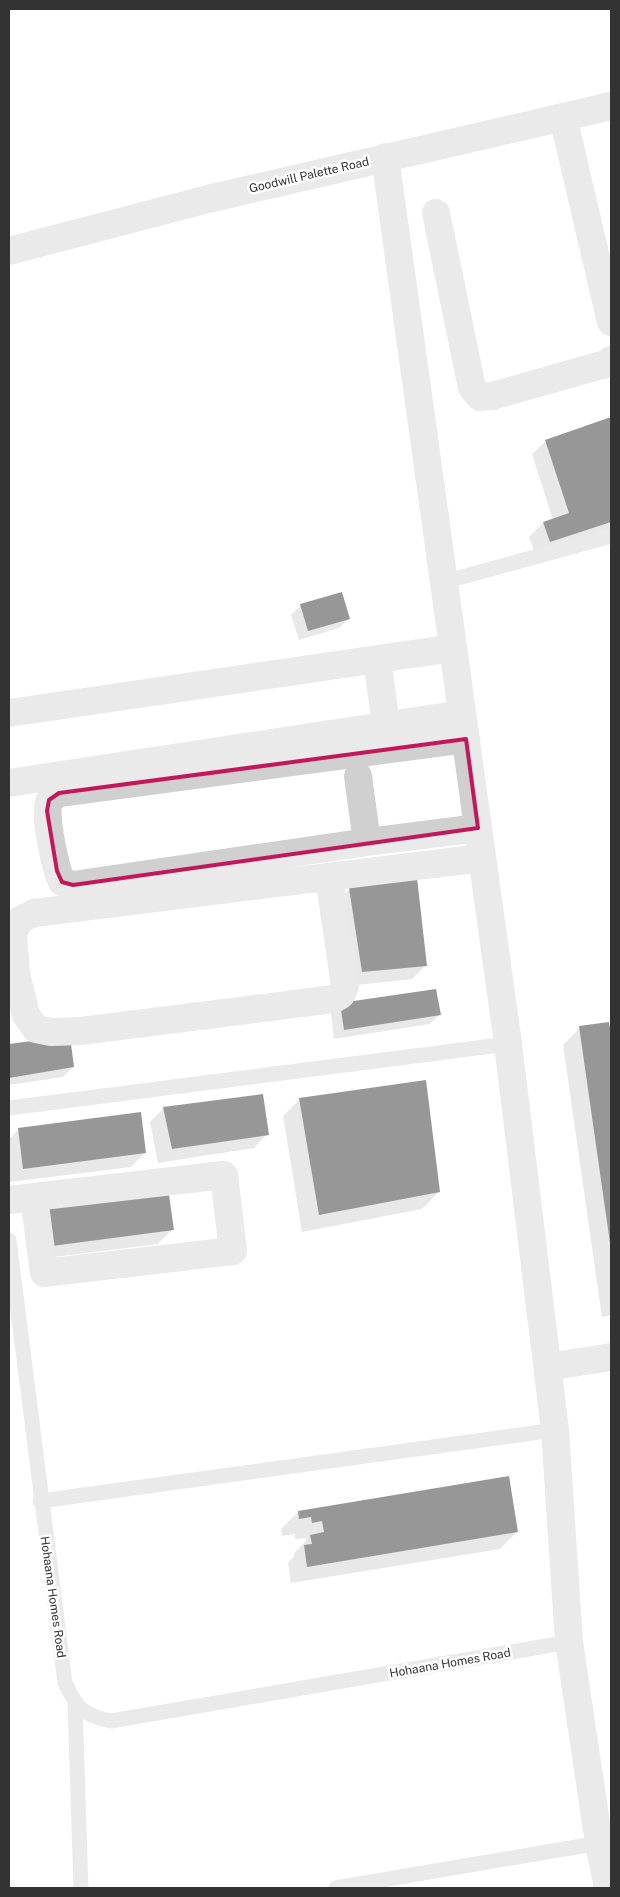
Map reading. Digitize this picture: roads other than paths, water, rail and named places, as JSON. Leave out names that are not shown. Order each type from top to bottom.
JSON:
[{"type":"street","name":"Goodwill Palette Road","points":[[9,250],[208,199],[611,106]]},
{"type":"street","points":[[563,117],[611,322]]},
{"type":"street","points":[[385,157],[508,1044],[555,1430],[569,1642],[599,1843],[608,1888]]},
{"type":"street","points":[[436,214],[472,388],[480,397],[492,396],[609,363],[611,360]]},
{"type":"street","points":[[9,713],[453,648]]},
{"type":"street","points":[[377,659],[386,725]]},
{"type":"street","points":[[9,783],[386,725],[464,726]]},
{"type":"street","points":[[464,726],[59,793],[49,800],[47,810],[57,871],[62,882],[73,885],[367,842],[478,828]]},
{"type":"street","points":[[358,776],[367,842]]},
{"type":"street","points":[[329,876],[345,986],[341,995],[334,999],[81,1031],[50,1032],[36,1029],[26,1016],[16,973],[13,933],[20,920],[34,913],[329,876],[482,858]]},
{"type":"street","points":[[224,1175],[233,1251],[44,1273],[22,1198],[224,1175]]},
{"type":"street","points":[[548,1367],[611,1357]]},
{"type":"lane","points":[[444,582],[611,536]]},
{"type":"lane","points":[[9,1108],[508,1044]]},
{"type":"lane","name":"Hohaana Homes Road","points":[[9,1240],[64,1683],[74,1704],[94,1718],[111,1721],[569,1642]]},
{"type":"lane","points":[[40,1501],[555,1430]]},
{"type":"lane","points":[[74,1704],[80,1888]]},
{"type":"lane","points":[[336,1888],[599,1843]]}]
